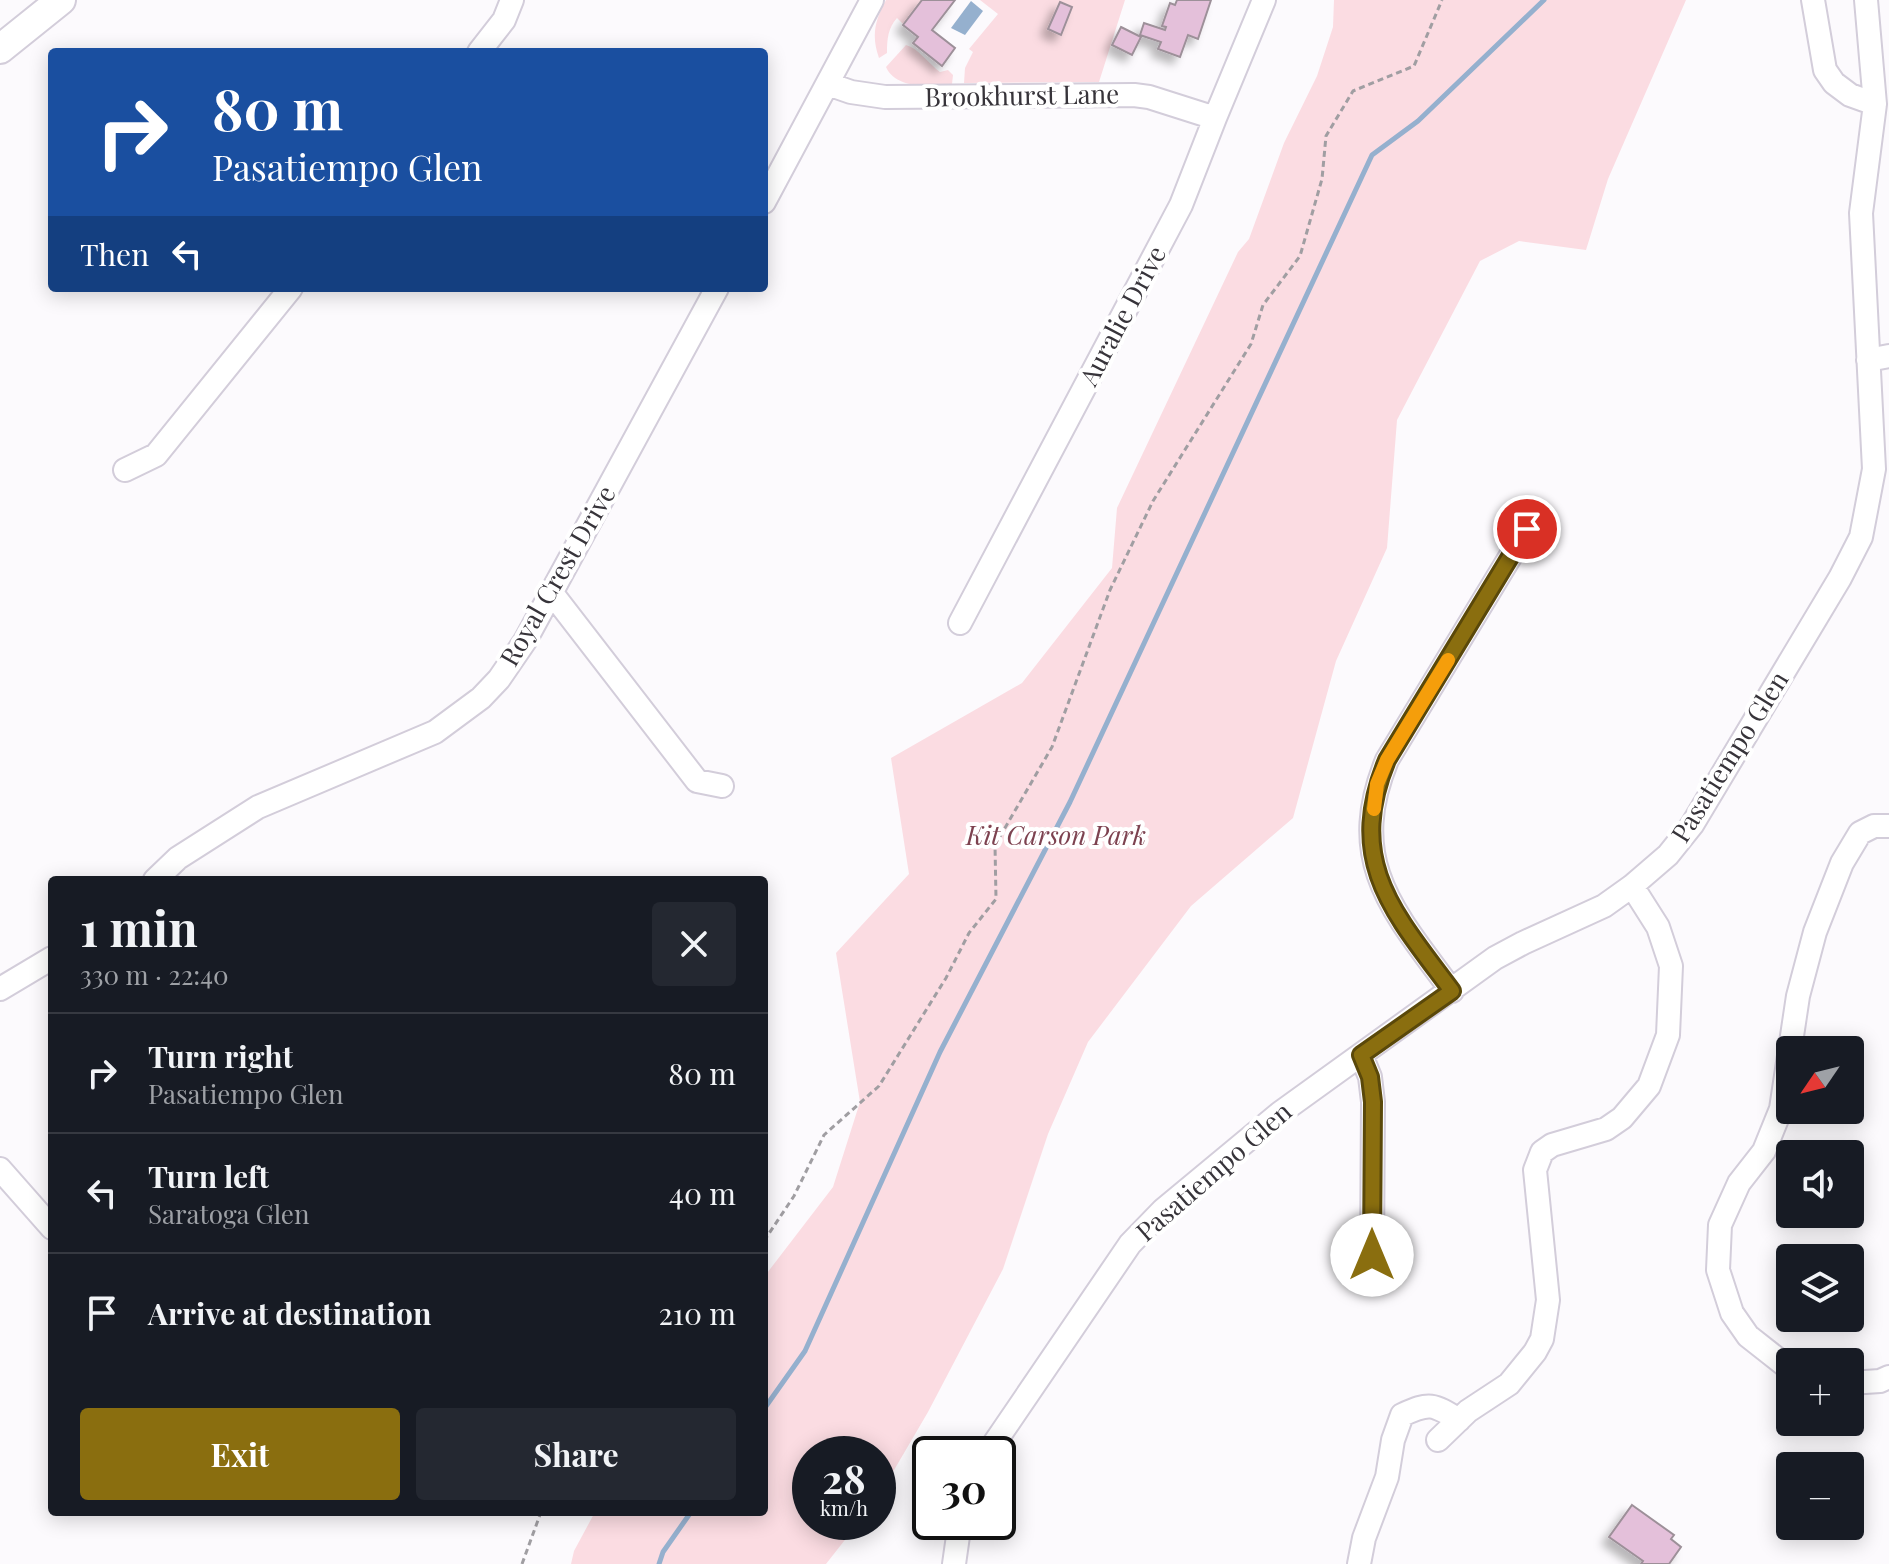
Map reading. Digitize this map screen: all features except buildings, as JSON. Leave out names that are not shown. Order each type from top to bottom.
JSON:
[{"type":"main road","points":[[0,49],[61,0]]},
{"type":"street","points":[[482,48],[504,20],[512,0]]},
{"type":"street","points":[[768,195],[872,0]]},
{"type":"street","name":"Auralie Drive","points":[[960,623],[1181,205],[1264,0]]},
{"type":"street","points":[[1813,0],[1825,70],[1834,83],[1850,95],[1875,104]]},
{"type":"street","name":"Pasatiempo Glen","points":[[999,1436],[1130,1244],[1163,1210],[1280,1113],[1495,958],[1604,906],[1632,886],[1668,855],[1692,825],[1840,578],[1861,537],[1881,470],[1879,358],[1861,213],[1881,73],[1869,33],[1866,0]]},
{"type":"street","name":"Brookhurst Lane","points":[[828,84],[851,92],[885,97],[1134,95],[1215,118]]},
{"type":"street","points":[[125,470],[156,455],[288,292]]},
{"type":"street","name":"Royal Crest Drive","points":[[159,876],[178,858],[258,807],[435,732],[481,698],[499,679],[525,641],[715,292]]},
{"type":"street","points":[[1452,991],[1396,915],[1384,893],[1370,830],[1377,784],[1387,760],[1527,529]]},
{"type":"street","points":[[551,592],[697,781],[722,786]]},
{"type":"street","points":[[1776,1358],[1748,1336],[1732,1313],[1718,1270],[1720,1225],[1739,1183],[1764,1151],[1781,1109],[1798,996],[1815,932],[1842,863],[1860,833],[1874,826],[1889,826]]},
{"type":"street","points":[[1438,1440],[1468,1411],[1509,1384],[1542,1339],[1548,1300],[1535,1170],[1542,1152],[1552,1145],[1606,1129],[1622,1118],[1649,1086],[1668,1035],[1671,966],[1658,927],[1632,886]]},
{"type":"street","points":[[0,989],[48,960]]},
{"type":"street","points":[[1361,1055],[1370,1077],[1373,1102],[1372,1255],[1366,1275]]},
{"type":"street","points":[[0,1169],[48,1223]]},
{"type":"street","points":[[1864,1382],[1889,1377]]},
{"type":"street","points":[[1359,1564],[1364,1538],[1387,1477],[1393,1440],[1402,1415],[1422,1405],[1439,1407],[1459,1420]]},
{"type":"street","points":[[954,1564],[957,1540]]},
{"type":"path","points":[[768,1235],[794,1196],[824,1135],[879,1086],[946,978],[969,933],[996,899],[995,845],[1052,747],[1122,564],[1153,501],[1251,344],[1263,305],[1300,256],[1322,179],[1326,136],[1353,91],[1414,66],[1442,0]]},
{"type":"path","points":[[522,1564],[540,1516]]},
{"type":"green space","points":[[886,0],[924,0],[904,25],[897,18],[889,34],[887,53],[879,58],[875,28]]},
{"type":"green space","points":[[980,0],[1125,0],[1099,82],[964,83],[965,68],[973,52],[969,49],[998,14]]},
{"type":"green space","name":"Kit Carson Park","points":[[1334,0],[1686,0],[1608,179],[1586,250],[1519,241],[1480,261],[1397,420],[1387,548],[1336,661],[1293,818],[1191,906],[1088,1042],[1048,1134],[1003,1269],[896,1466],[896,1436],[792,1436],[792,1540],[845,1540],[826,1564],[571,1564],[574,1551],[593,1516],[768,1516],[768,1272],[833,1187],[860,1102],[836,953],[909,874],[891,758],[1022,683],[1112,568],[1117,508],[1238,252],[1249,239],[1284,143],[1317,76],[1333,27]]},
{"type":"green space","points":[[906,45],[940,72],[948,70],[953,75],[952,84],[915,85],[898,80],[886,67]]},
{"type":"water","points":[[971,1],[983,11],[965,35],[951,28]]},
{"type":"waterway","points":[[768,1403],[805,1351],[940,1052],[1070,802],[1372,155],[1418,121],[1544,0]]},
{"type":"waterway","points":[[659,1564],[663,1552],[688,1516]]},
{"type":"slow traffic","points":[[1374,809],[1377,784],[1387,760],[1448,660]]},
{"type":"route","points":[[1372,1255],[1373,1102],[1370,1077],[1361,1055],[1452,991],[1396,915],[1384,893],[1370,830],[1377,784],[1387,760],[1527,529]]}]
